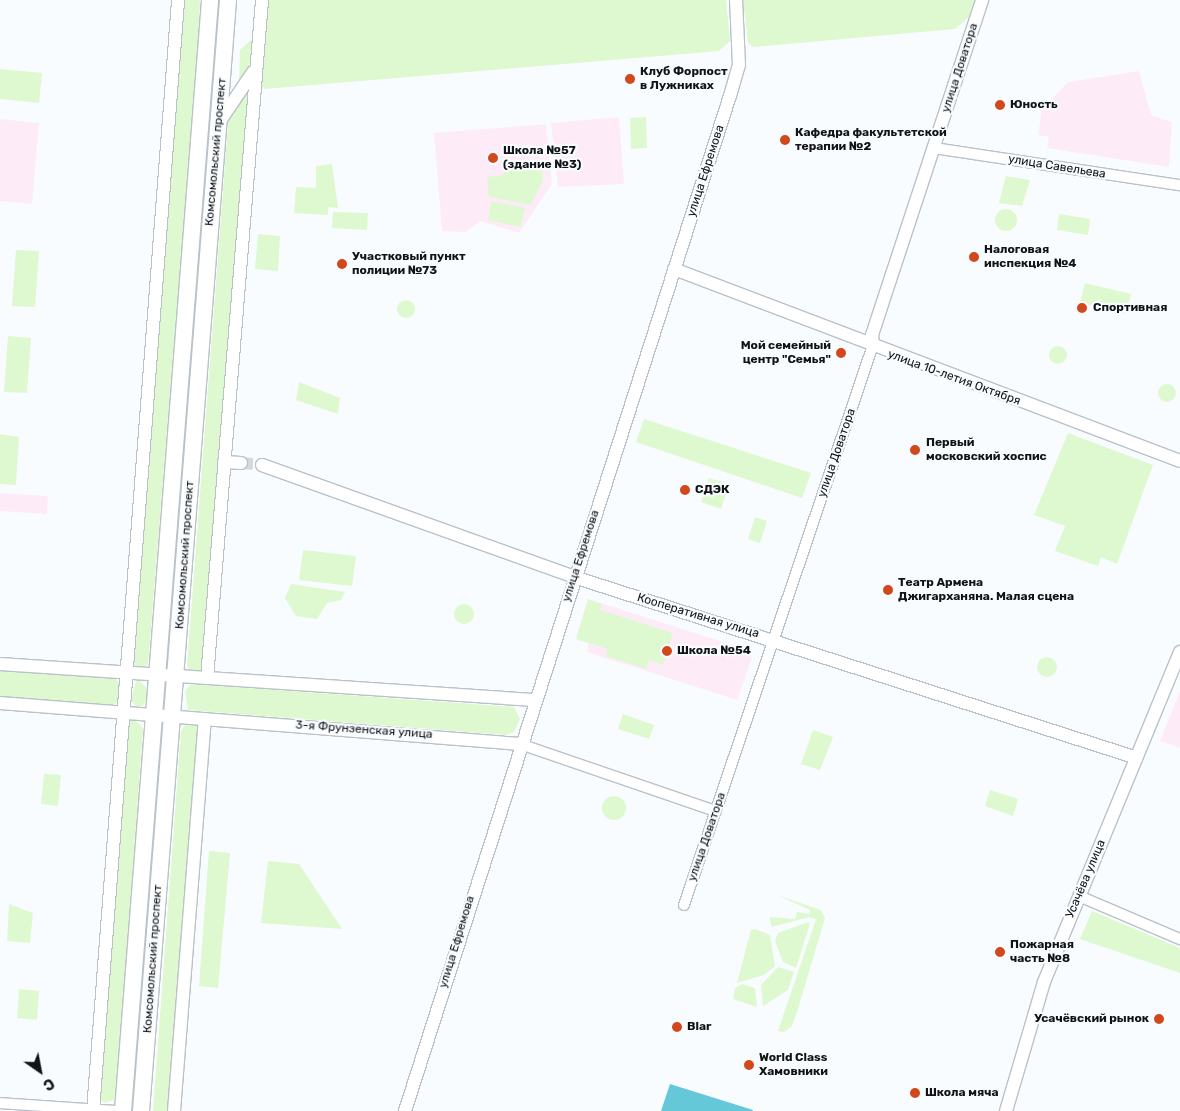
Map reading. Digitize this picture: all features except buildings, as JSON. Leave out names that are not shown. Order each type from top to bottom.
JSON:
[{"type":"main road","name":"Комсомольский проспект","points":[[124,1111],[156,676],[210,0]]},
{"type":"main road","name":"Комсомольский проспект","points":[[141,1111],[228,0]]},
{"type":"street","points":[[93,1110],[178,0]]},
{"type":"street","points":[[207,678],[262,0]]},
{"type":"street","name":"улица Ефремова","points":[[406,1111],[534,700],[739,65],[736,0]]},
{"type":"street","name":"улица Доватора","points":[[684,905],[873,345],[872,335],[982,0]]},
{"type":"street","points":[[218,126],[256,64]]},
{"type":"street","name":"улица Савельева","points":[[934,148],[1180,185]]},
{"type":"street","name":"улица 10-летия Октября","points":[[674,270],[1180,461]]},
{"type":"street","points":[[224,462],[240,463]]},
{"type":"street","name":"Кооперативная улица","points":[[262,465],[574,577],[1138,758]]},
{"type":"street","name":"Усачёва улица","points":[[1006,1111],[1034,1008],[1180,652]]},
{"type":"street","points":[[0,664],[534,700]]},
{"type":"street","name":"3-я Фрунзенская улица","points":[[0,703],[520,744],[716,811]]},
{"type":"street","points":[[174,1111],[205,718]]},
{"type":"street","points":[[1079,896],[1180,939]]},
{"type":"street","points":[[0,1103],[118,1111]]},
{"type":"shaded area","points":[[1139,71],[1151,115],[1172,122],[1169,167],[1047,148],[1049,137],[1038,135],[1042,109],[1068,82]]},
{"type":"shaded area","points":[[619,117],[624,184],[558,187],[551,123]]},
{"type":"shaded area","points":[[0,119],[39,123],[32,204],[0,201]]},
{"type":"shaded area","name":"Школа №57 (здание №3)","points":[[546,124],[552,184],[519,233],[480,221],[466,232],[442,231],[434,133]]},
{"type":"shaded area","points":[[0,493],[48,496],[47,514],[0,511]]},
{"type":"shaded area","name":"Школа №54","points":[[588,599],[745,649],[752,658],[737,700],[587,652],[589,643],[576,639]]},
{"type":"shaded area","points":[[1180,691],[1180,748],[1160,741]]},
{"type":"green space","points":[[182,0],[200,0],[198,46],[148,665],[134,669]]},
{"type":"green space","points":[[265,0],[726,0],[730,41],[719,51],[265,89],[260,86]]},
{"type":"green space","points":[[743,0],[974,0],[969,17],[955,29],[753,47],[748,43]]},
{"type":"green space","points":[[253,38],[248,74],[239,82],[240,50]]},
{"type":"green space","points":[[0,69],[42,73],[39,103],[0,99]]},
{"type":"green space","points":[[249,88],[202,671],[191,672],[187,666],[229,111]]},
{"type":"green space","points":[[646,117],[647,148],[631,149],[630,118]]},
{"type":"green space","points":[[542,160],[543,181],[530,205],[489,197],[487,177],[504,175],[503,164]]},
{"type":"green space","points":[[332,164],[338,208],[328,207],[328,215],[294,213],[296,187],[316,188],[316,166]]},
{"type":"green space","points":[[1006,176],[1030,180],[1022,206],[999,203]]},
{"type":"green space","points":[[491,201],[525,208],[521,227],[488,220]]},
{"type":"green space","points":[[1006,209],[1014,212],[1017,220],[1014,228],[1006,231],[998,228],[995,220],[998,212]]},
{"type":"green space","points":[[333,212],[368,213],[367,230],[332,228]]},
{"type":"green space","points":[[1059,214],[1090,219],[1088,235],[1057,230]]},
{"type":"green space","points":[[258,234],[280,236],[278,271],[255,269]]},
{"type":"green space","points":[[16,250],[39,251],[35,307],[12,306]]},
{"type":"green space","points":[[1085,283],[1131,294],[1126,314],[1080,303]]},
{"type":"green space","points":[[402,300],[410,300],[415,305],[413,316],[402,318],[397,313],[397,305]]},
{"type":"green space","points":[[8,336],[31,338],[27,393],[4,392]]},
{"type":"green space","points":[[1054,346],[1062,346],[1067,351],[1065,362],[1054,364],[1049,359],[1049,351]]},
{"type":"green space","points":[[299,382],[340,398],[338,414],[296,400]]},
{"type":"green space","points":[[1163,384],[1171,384],[1176,389],[1174,400],[1163,402],[1158,397],[1158,389]]},
{"type":"green space","points":[[644,419],[811,473],[802,498],[636,442]]},
{"type":"green space","points":[[1068,433],[1153,465],[1117,564],[1101,557],[1098,566],[1055,551],[1065,526],[1034,515]]},
{"type":"green space","points":[[0,434],[19,437],[16,485],[0,484]]},
{"type":"green space","points":[[709,478],[729,484],[721,509],[701,502]]},
{"type":"green space","points":[[755,517],[767,521],[760,543],[748,539]]},
{"type":"green space","points":[[303,550],[356,556],[352,586],[299,580]]},
{"type":"green space","points":[[291,584],[345,592],[341,600],[327,603],[317,619],[296,616],[285,598]]},
{"type":"green space","points":[[588,599],[602,604],[600,610],[673,633],[663,665],[649,660],[646,669],[606,656],[608,649],[576,639]]},
{"type":"green space","points":[[460,604],[468,604],[474,610],[474,618],[468,624],[460,624],[454,618],[454,610]]},
{"type":"green space","points":[[1047,657],[1054,660],[1057,667],[1054,674],[1047,677],[1040,674],[1037,667],[1040,660]]},
{"type":"green space","points":[[0,668],[114,677],[122,685],[120,701],[111,706],[0,698]]},
{"type":"green space","points":[[137,679],[147,688],[146,702],[140,708],[130,701]]},
{"type":"green space","points":[[191,684],[514,707],[520,719],[514,732],[506,735],[188,710],[185,691]]},
{"type":"green space","points":[[623,714],[654,725],[649,739],[618,729]]},
{"type":"green space","points":[[134,719],[143,728],[117,1092],[114,1100],[104,1103],[98,1097],[128,721]]},
{"type":"green space","points":[[187,723],[197,724],[199,729],[170,1111],[153,1111],[181,731]]},
{"type":"green space","points":[[813,730],[833,737],[820,770],[801,764]]},
{"type":"green space","points":[[44,774],[61,775],[58,806],[41,804]]},
{"type":"green space","points":[[990,790],[1018,799],[1013,816],[985,806]]},
{"type":"green space","points":[[614,796],[622,800],[626,808],[622,816],[614,820],[606,816],[602,808],[606,800]]},
{"type":"green space","points":[[209,851],[230,853],[218,988],[199,986]]},
{"type":"green space","points":[[268,861],[299,864],[342,929],[261,923]]},
{"type":"green space","points":[[777,895],[821,910],[825,918],[792,1026],[784,1032],[778,1031],[816,919],[809,917],[772,927],[769,917],[795,919],[797,912],[809,914],[810,910]]},
{"type":"green space","points":[[9,904],[33,913],[30,943],[7,941]]},
{"type":"green space","points":[[1092,911],[1180,948],[1180,973],[1080,939]]},
{"type":"green space","points":[[808,922],[810,924],[796,968],[783,962],[775,941],[778,933]]},
{"type":"green space","points":[[755,929],[770,935],[775,966],[764,975],[737,983],[751,930]]},
{"type":"green space","points":[[778,967],[794,972],[788,990],[763,1006],[761,985]]},
{"type":"green space","points":[[742,984],[755,988],[757,1007],[733,999],[735,988]]},
{"type":"green space","points":[[19,989],[39,991],[37,1020],[17,1018]]},
{"type":"water","points":[[670,1084],[753,1110],[753,1111],[661,1111]]},
{"type":"tunnel","points":[[241,463],[262,465]]},
{"type":"place","name":"Клуб Форпост в Лужниках","points":[[630,79]]},
{"type":"place","name":"Юность","points":[[1000,105]]},
{"type":"place","name":"Кафедра факультетской терапии №2","points":[[785,140]]},
{"type":"place","name":"Школа №57 (здание №3)","points":[[493,158]]},
{"type":"place","name":"Налоговая инспекция №4","points":[[974,257]]},
{"type":"place","name":"Участковый пункт полиции №73","points":[[342,264]]},
{"type":"place","name":"Спортивная","points":[[1082,308]]},
{"type":"place","name":"Мой семейный центр \"Семья\"","points":[[841,353]]},
{"type":"place","name":"Первый московский хоспис","points":[[915,450]]},
{"type":"place","name":"СДЭК","points":[[685,490]]},
{"type":"place","name":"Театр Армена Джигарханяна. Малая сцена","points":[[888,590]]},
{"type":"place","name":"Школа №54","points":[[667,651]]},
{"type":"place","name":"Пожарная часть №8","points":[[1000,952]]},
{"type":"place","name":"Усачёвский рынок","points":[[1159,1019]]},
{"type":"place","name":"Blar","points":[[677,1027]]},
{"type":"place","name":"World Class Хамовники","points":[[749,1065]]},
{"type":"place","name":"Школа мяча","points":[[915,1093]]}]
